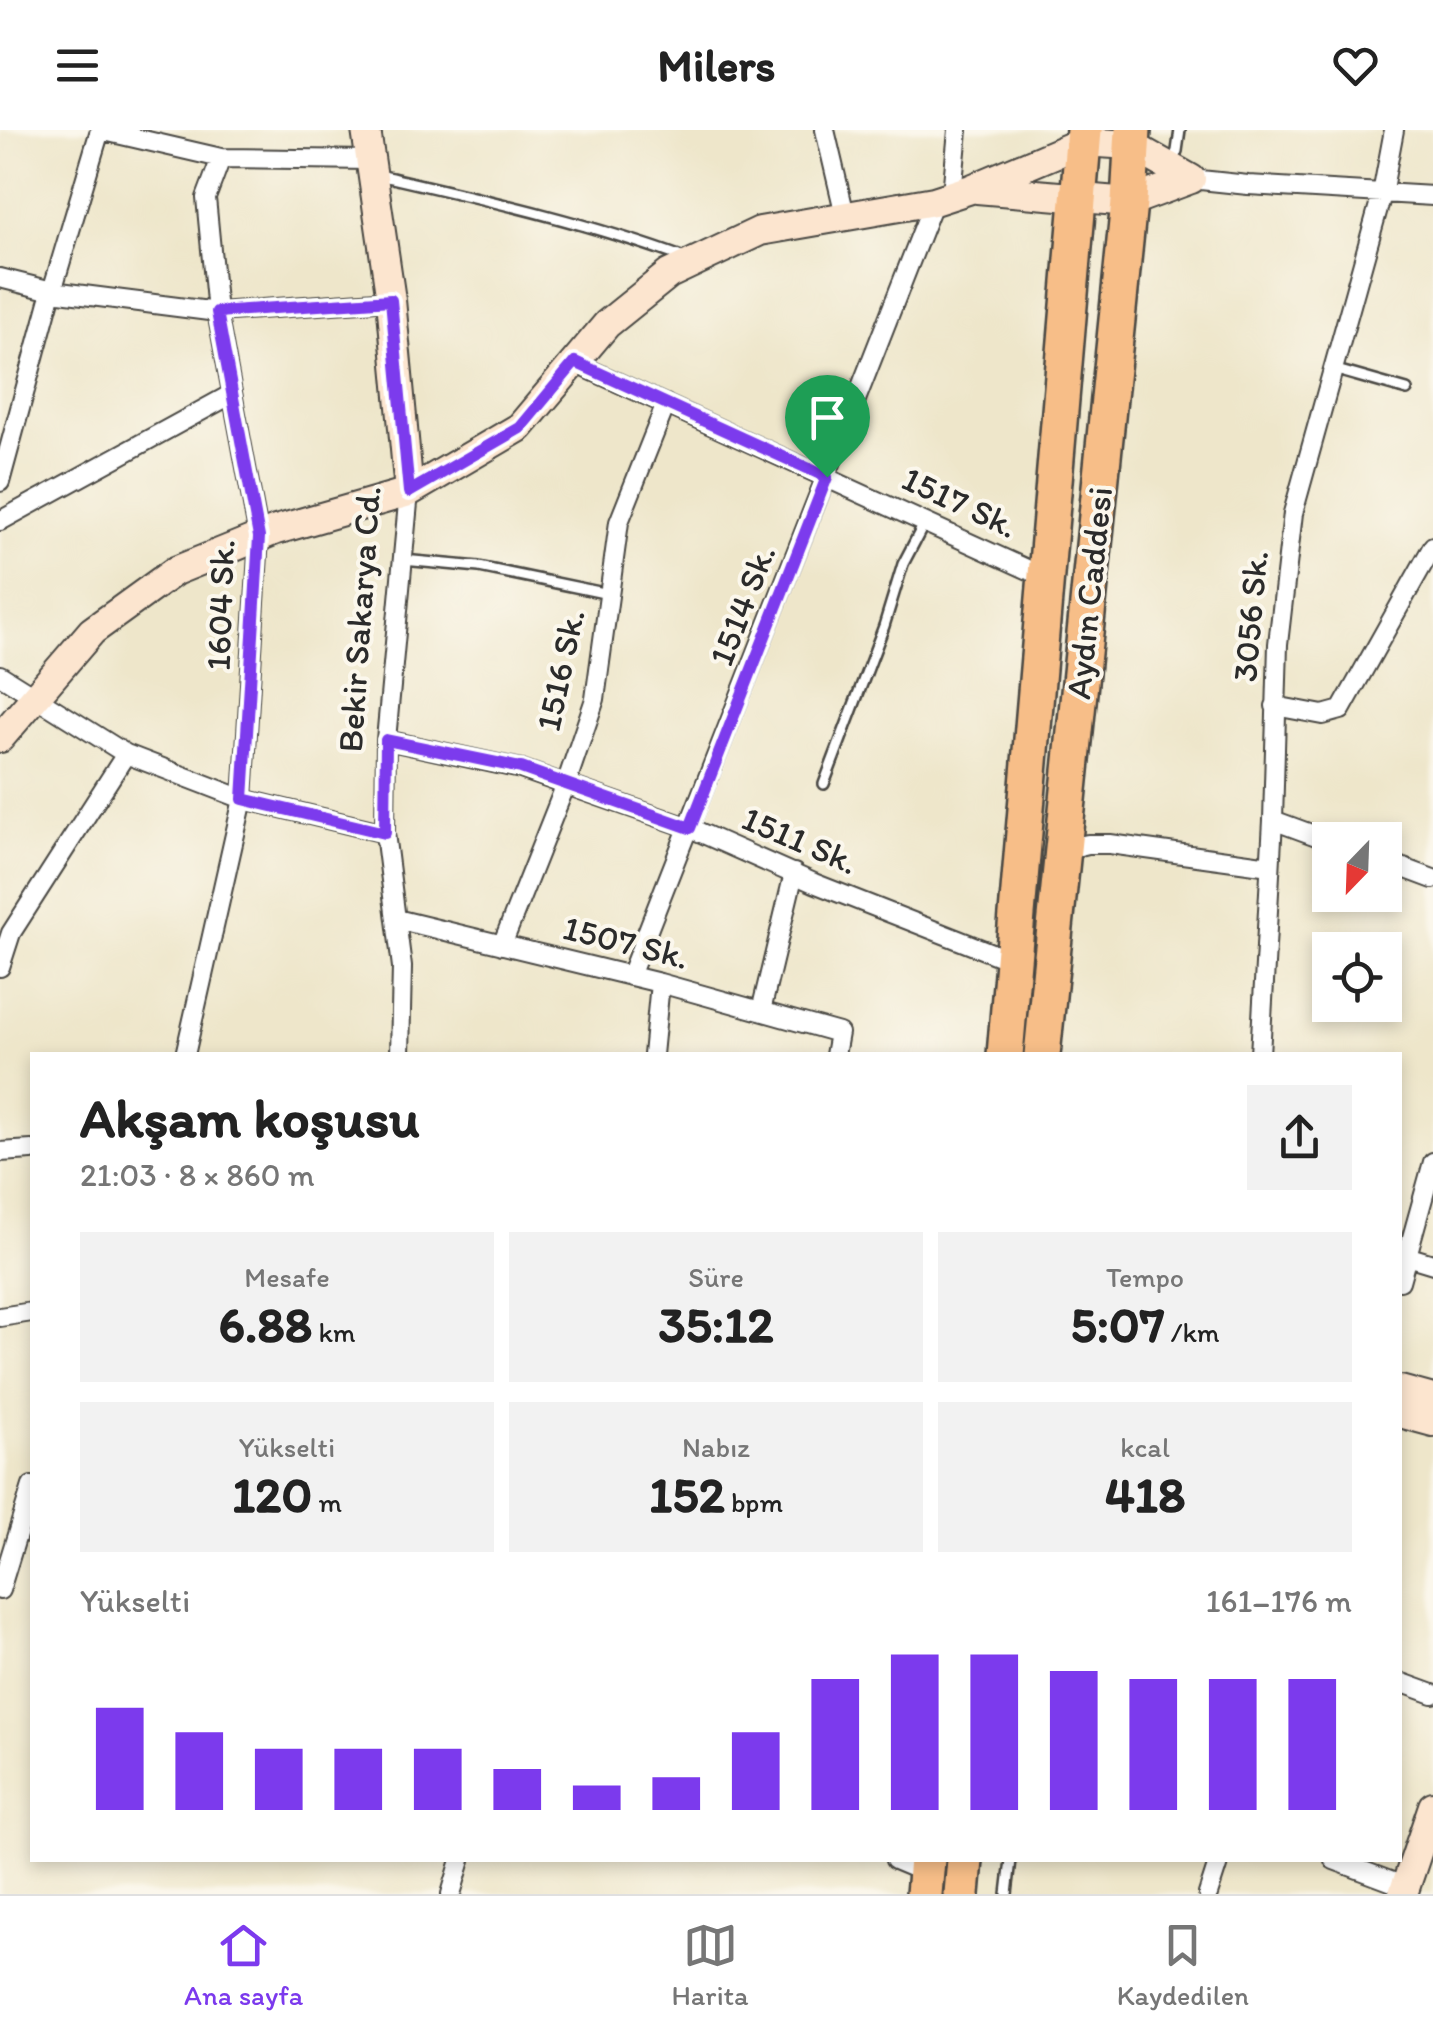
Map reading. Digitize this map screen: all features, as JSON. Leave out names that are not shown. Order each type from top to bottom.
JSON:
[{"type":"highway","name":"Aydın Caddesi","points":[[1004,1052],[1083,136]]},
{"type":"highway","name":"Aydın Caddesi","points":[[1042,1052],[1132,138]]},
{"type":"highway","points":[[962,1894],[965,1862]]},
{"type":"street","points":[[0,482],[100,130],[221,158],[371,167]]},
{"type":"street","name":"Bekir Sakarya Cd.","points":[[366,130],[391,300],[409,492],[386,740],[385,833],[402,968],[400,1052]]},
{"type":"street","points":[[826,130],[845,215]]},
{"type":"street","name":"1514 Sk.","points":[[630,976],[827,477],[953,194],[958,130]]},
{"type":"street","name":"3056 Sk.","points":[[1260,1052],[1278,644],[1293,513],[1382,194],[1394,130]]},
{"type":"street","points":[[953,194],[1083,136],[1132,138],[1180,173],[1248,186],[1433,196]]},
{"type":"street","name":"1604 Sk.","points":[[186,1052],[243,799],[259,537],[217,312],[206,198],[221,158]]},
{"type":"street","points":[[0,738],[92,631],[175,571],[259,537],[409,492],[520,428],[607,324],[670,274],[760,230],[953,194],[1128,202],[1180,173]]},
{"type":"street","points":[[0,278],[52,291],[217,312],[391,300]]},
{"type":"street","name":"1517 Sk.","points":[[575,362],[1044,577]]},
{"type":"street","points":[[0,522],[232,394]]},
{"type":"street","name":"1516 Sk.","points":[[502,945],[595,699],[619,522],[666,404]]},
{"type":"street","points":[[1275,706],[1322,715],[1341,710],[1433,546]]},
{"type":"street","points":[[0,675],[126,754],[243,799],[385,833]]},
{"type":"street","name":"1511 Sk.","points":[[386,740],[521,768],[690,828],[1012,961]]},
{"type":"street","points":[[0,967],[11,932],[126,754]]},
{"type":"street","points":[[1273,820],[1312,834]]},
{"type":"street","points":[[1063,850],[1110,844],[1270,866]]},
{"type":"street","points":[[1402,867],[1433,879]]},
{"type":"street","points":[[761,1011],[794,874]]},
{"type":"street","name":"1507 Sk.","points":[[396,919],[660,983],[839,1033],[836,1052]]},
{"type":"street","points":[[652,1052],[660,983]]},
{"type":"street","points":[[0,1152],[30,1150]]},
{"type":"street","points":[[1433,1162],[1403,1255],[1433,1264]]},
{"type":"street","points":[[0,1317],[30,1312]]},
{"type":"street","points":[[1402,1391],[1433,1399]]},
{"type":"street","points":[[1402,1414],[1433,1422]]},
{"type":"street","points":[[0,1588],[30,1492]]},
{"type":"street","points":[[1402,1683],[1433,1694]]},
{"type":"street","points":[[1339,1862],[1404,1891],[1428,1839],[1433,1806]]},
{"type":"street","points":[[451,1894],[460,1862]]},
{"type":"street","points":[[1208,1894],[1217,1862]]},
{"type":"lane","points":[[1180,130],[1180,173]]},
{"type":"lane","points":[[371,167],[642,243],[694,262]]},
{"type":"lane","points":[[1333,370],[1407,390]]},
{"type":"lane","points":[[824,784],[884,626],[903,564],[924,522]]},
{"type":"lane","points":[[403,560],[478,567],[609,594]]},
{"type":"lane","points":[[1007,1894],[1012,1862]]},
{"type":"route","points":[[391,300],[409,492],[520,428],[575,362],[827,477],[690,828],[521,768],[386,740],[385,833],[243,799],[259,537],[217,312],[391,300]]}]
